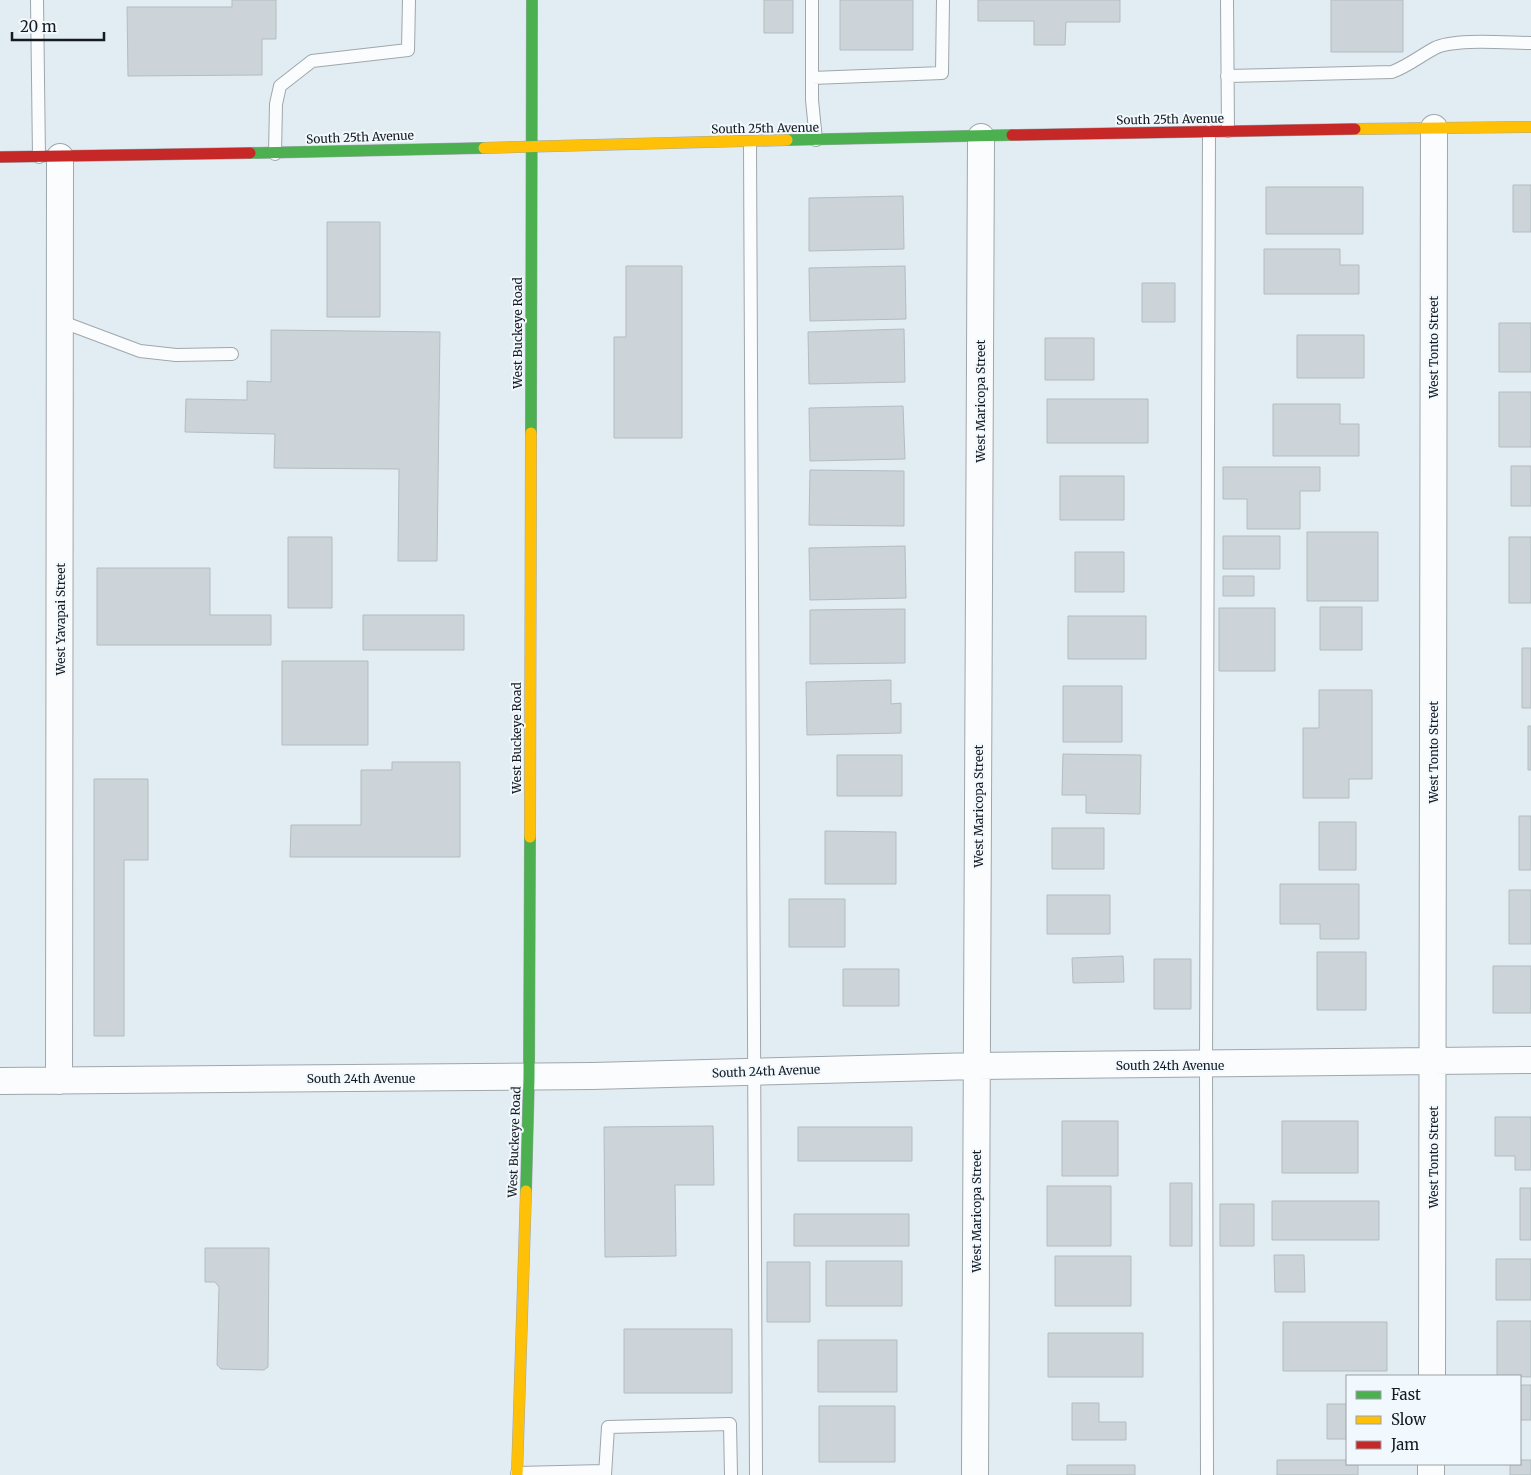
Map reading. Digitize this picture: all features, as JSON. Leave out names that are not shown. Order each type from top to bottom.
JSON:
[{"type":"street","name":"West Buckeye Road","points":[[518,1474],[529,1077],[532,0]]},
{"type":"street","name":"South 25th Avenue","points":[[0,158],[275,154],[531,146],[1209,131],[1531,127]]},
{"type":"street","name":"West Tonto Street","points":[[1432,1375],[1434,128]]},
{"type":"street","name":"West Maricopa Street","points":[[975,1475],[981,137]]},
{"type":"street","name":"West Yavapai Street","points":[[50,157],[60,321],[59,1081]]},
{"type":"street","name":"South 24th Avenue","points":[[0,1081],[529,1077],[977,1066],[1531,1060]]},
{"type":"lane","points":[[37,0],[50,157]]},
{"type":"lane","points":[[275,154],[276,104],[280,86],[312,61],[408,50],[409,0]]},
{"type":"lane","points":[[812,0],[812,78],[816,140]]},
{"type":"lane","points":[[812,78],[942,73],[943,0]]},
{"type":"lane","points":[[1227,0],[1228,131]]},
{"type":"lane","points":[[1228,76],[1392,72],[1405,67],[1436,47],[1451,43],[1531,43]]},
{"type":"lane","points":[[1207,1475],[1206,1065],[1209,131]]},
{"type":"lane","points":[[750,142],[756,1475]]},
{"type":"lane","points":[[60,321],[140,351],[176,356],[232,354]]},
{"type":"lane","points":[[518,1474],[605,1473],[608,1427],[730,1424],[730,1475]]},
{"type":"building","points":[[232,0],[276,0],[276,39],[262,39],[262,75],[128,76],[127,7],[232,7]]},
{"type":"building","points":[[764,0],[793,0],[793,33],[764,33]]},
{"type":"building","points":[[840,0],[913,0],[913,50],[840,50]]},
{"type":"building","points":[[978,0],[1120,0],[1120,22],[1066,22],[1065,45],[1034,45],[1034,21],[978,21]]},
{"type":"building","points":[[1331,0],[1403,0],[1403,52],[1331,52]]},
{"type":"building","points":[[1513,185],[1531,185],[1531,232],[1513,232]]},
{"type":"building","points":[[1266,187],[1363,187],[1363,234],[1266,234]]},
{"type":"building","points":[[903,196],[904,249],[809,251],[809,198]]},
{"type":"building","points":[[327,222],[380,222],[380,317],[327,317]]},
{"type":"building","points":[[1264,249],[1340,249],[1340,265],[1359,265],[1359,294],[1264,294]]},
{"type":"building","points":[[626,266],[682,266],[682,438],[614,438],[614,337],[626,337]]},
{"type":"building","points":[[905,266],[906,319],[810,321],[809,268]]},
{"type":"building","points":[[1142,283],[1175,283],[1175,322],[1142,322]]},
{"type":"building","points":[[1499,323],[1531,323],[1531,372],[1499,372]]},
{"type":"building","points":[[904,329],[905,382],[809,384],[808,332]]},
{"type":"building","points":[[271,330],[440,332],[437,561],[398,561],[399,469],[274,468],[275,434],[185,432],[186,399],[247,400],[247,381],[271,382]]},
{"type":"building","points":[[1297,335],[1364,335],[1364,378],[1297,378]]},
{"type":"building","points":[[1045,338],[1094,338],[1094,380],[1045,380]]},
{"type":"building","points":[[1499,392],[1531,392],[1531,447],[1499,447]]},
{"type":"building","points":[[1047,399],[1148,399],[1148,443],[1047,443]]},
{"type":"building","points":[[1273,404],[1340,404],[1340,424],[1359,424],[1359,456],[1273,456]]},
{"type":"building","points":[[903,406],[905,459],[810,461],[809,408]]},
{"type":"building","points":[[1511,466],[1531,466],[1531,506],[1511,506]]},
{"type":"building","points":[[1223,467],[1320,467],[1320,491],[1300,491],[1300,529],[1247,529],[1247,499],[1223,499]]},
{"type":"building","points":[[810,470],[904,471],[904,526],[809,525]]},
{"type":"building","points":[[1060,476],[1124,476],[1124,520],[1060,520]]},
{"type":"building","points":[[1307,532],[1378,532],[1378,601],[1307,601]]},
{"type":"building","points":[[1223,536],[1280,536],[1280,569],[1223,569]]},
{"type":"building","points":[[288,537],[332,537],[332,608],[288,608]]},
{"type":"building","points":[[1509,537],[1531,537],[1531,603],[1509,603]]},
{"type":"building","points":[[905,546],[906,598],[810,600],[809,548]]},
{"type":"building","points":[[1075,552],[1124,552],[1124,592],[1075,592]]},
{"type":"building","points":[[97,568],[210,568],[210,615],[271,615],[271,645],[97,645]]},
{"type":"building","points":[[1223,576],[1254,576],[1254,596],[1223,596]]},
{"type":"building","points":[[1320,607],[1362,607],[1362,650],[1320,650]]},
{"type":"building","points":[[1219,608],[1275,608],[1275,671],[1219,671]]},
{"type":"building","points":[[905,609],[905,663],[810,664],[810,610]]},
{"type":"building","points":[[363,615],[464,615],[464,650],[363,650]]},
{"type":"building","points":[[1068,616],[1146,616],[1146,659],[1068,659]]},
{"type":"building","points":[[1522,648],[1531,648],[1531,708],[1522,708]]},
{"type":"building","points":[[282,661],[368,661],[368,745],[282,745]]},
{"type":"building","points":[[891,680],[891,704],[901,703],[901,733],[807,735],[806,682]]},
{"type":"building","points":[[1063,686],[1122,686],[1122,742],[1063,742]]},
{"type":"building","points":[[1319,690],[1372,690],[1372,779],[1349,779],[1349,798],[1303,798],[1303,728],[1319,728]]},
{"type":"building","points":[[1528,726],[1531,726],[1531,770],[1528,770]]},
{"type":"building","points":[[1063,754],[1141,755],[1140,814],[1086,813],[1086,795],[1062,795]]},
{"type":"building","points":[[837,755],[902,755],[902,796],[837,796]]},
{"type":"building","points":[[392,762],[460,762],[460,857],[290,857],[291,825],[361,825],[361,770],[392,770]]},
{"type":"building","points":[[94,779],[148,779],[148,860],[124,860],[124,1036],[94,1036]]},
{"type":"building","points":[[1519,816],[1531,816],[1531,870],[1519,870]]},
{"type":"building","points":[[1319,822],[1356,822],[1356,870],[1319,870]]},
{"type":"building","points":[[1052,828],[1104,828],[1104,869],[1052,869]]},
{"type":"building","points":[[825,831],[896,832],[896,884],[825,884]]},
{"type":"building","points":[[1280,884],[1359,884],[1359,939],[1320,939],[1320,924],[1280,924]]},
{"type":"building","points":[[1509,890],[1531,890],[1531,944],[1509,944]]},
{"type":"building","points":[[1047,895],[1110,895],[1110,934],[1047,934]]},
{"type":"building","points":[[789,899],[845,899],[845,947],[789,947]]},
{"type":"building","points":[[1317,952],[1366,952],[1366,1010],[1317,1010]]},
{"type":"building","points":[[1123,956],[1124,982],[1073,983],[1072,958]]},
{"type":"building","points":[[1154,959],[1191,959],[1191,1009],[1154,1009]]},
{"type":"building","points":[[1493,966],[1531,966],[1531,1013],[1493,1013]]},
{"type":"building","points":[[843,969],[899,969],[899,1006],[843,1006]]},
{"type":"building","points":[[1495,1117],[1531,1117],[1531,1170],[1515,1170],[1515,1156],[1495,1156]]},
{"type":"building","points":[[1062,1121],[1118,1121],[1118,1176],[1062,1176]]},
{"type":"building","points":[[1282,1121],[1358,1121],[1358,1173],[1282,1173]]},
{"type":"building","points":[[713,1126],[714,1185],[675,1185],[676,1256],[605,1257],[604,1127]]},
{"type":"building","points":[[798,1127],[912,1127],[912,1161],[798,1161]]},
{"type":"building","points":[[1170,1183],[1192,1183],[1192,1246],[1170,1246]]},
{"type":"building","points":[[1047,1186],[1111,1186],[1111,1246],[1047,1246]]},
{"type":"building","points":[[1520,1188],[1531,1188],[1531,1240],[1520,1240]]},
{"type":"building","points":[[1272,1201],[1379,1201],[1379,1240],[1272,1240]]},
{"type":"building","points":[[1220,1204],[1254,1204],[1254,1246],[1220,1246]]},
{"type":"building","points":[[794,1214],[909,1214],[909,1246],[794,1246]]},
{"type":"building","points":[[205,1248],[269,1248],[268,1367],[264,1370],[221,1369],[217,1365],[219,1287],[215,1282],[205,1282]]},
{"type":"building","points":[[1274,1255],[1304,1255],[1305,1292],[1275,1292]]},
{"type":"building","points":[[1055,1256],[1131,1256],[1131,1306],[1055,1306]]},
{"type":"building","points":[[1496,1259],[1531,1259],[1531,1300],[1496,1300]]},
{"type":"building","points":[[826,1261],[902,1261],[902,1306],[826,1306]]},
{"type":"building","points":[[767,1262],[810,1262],[810,1322],[767,1322]]},
{"type":"building","points":[[1497,1321],[1531,1321],[1531,1377],[1497,1375]]},
{"type":"building","points":[[1283,1322],[1387,1322],[1387,1371],[1283,1371]]},
{"type":"building","points":[[624,1329],[732,1329],[732,1393],[624,1393]]},
{"type":"building","points":[[1048,1333],[1143,1333],[1143,1377],[1048,1377]]},
{"type":"building","points":[[818,1340],[897,1340],[897,1392],[818,1392]]},
{"type":"building","points":[[1521,1385],[1531,1385],[1531,1420],[1521,1420]]},
{"type":"building","points":[[1072,1403],[1099,1403],[1099,1422],[1126,1422],[1126,1440],[1072,1440]]},
{"type":"building","points":[[1327,1404],[1346,1404],[1346,1439],[1327,1439]]},
{"type":"building","points":[[819,1406],[895,1406],[895,1462],[819,1462]]},
{"type":"building","points":[[1277,1460],[1346,1460],[1346,1465],[1358,1465],[1358,1475],[1277,1475]]},
{"type":"building","points":[[1521,1460],[1531,1460],[1531,1475],[1510,1475],[1510,1465],[1521,1465]]},
{"type":"building","points":[[1067,1465],[1135,1465],[1135,1475],[1067,1475]]},
{"type":"traffic: fast","points":[[531,433],[532,0]]},
{"type":"traffic: fast","points":[[787,140],[1012,135]]},
{"type":"traffic: fast","points":[[250,153],[484,148]]},
{"type":"traffic: fast","points":[[526,1191],[529,1077],[530,837]]},
{"type":"traffic: slow","points":[[1355,129],[1531,127]]},
{"type":"traffic: slow","points":[[484,148],[787,140]]},
{"type":"traffic: slow","points":[[530,837],[531,433]]},
{"type":"traffic: slow","points":[[517,1475],[526,1191]]},
{"type":"traffic: jam","points":[[1012,135],[1355,129]]},
{"type":"traffic: jam","points":[[0,157],[250,153]]}]
